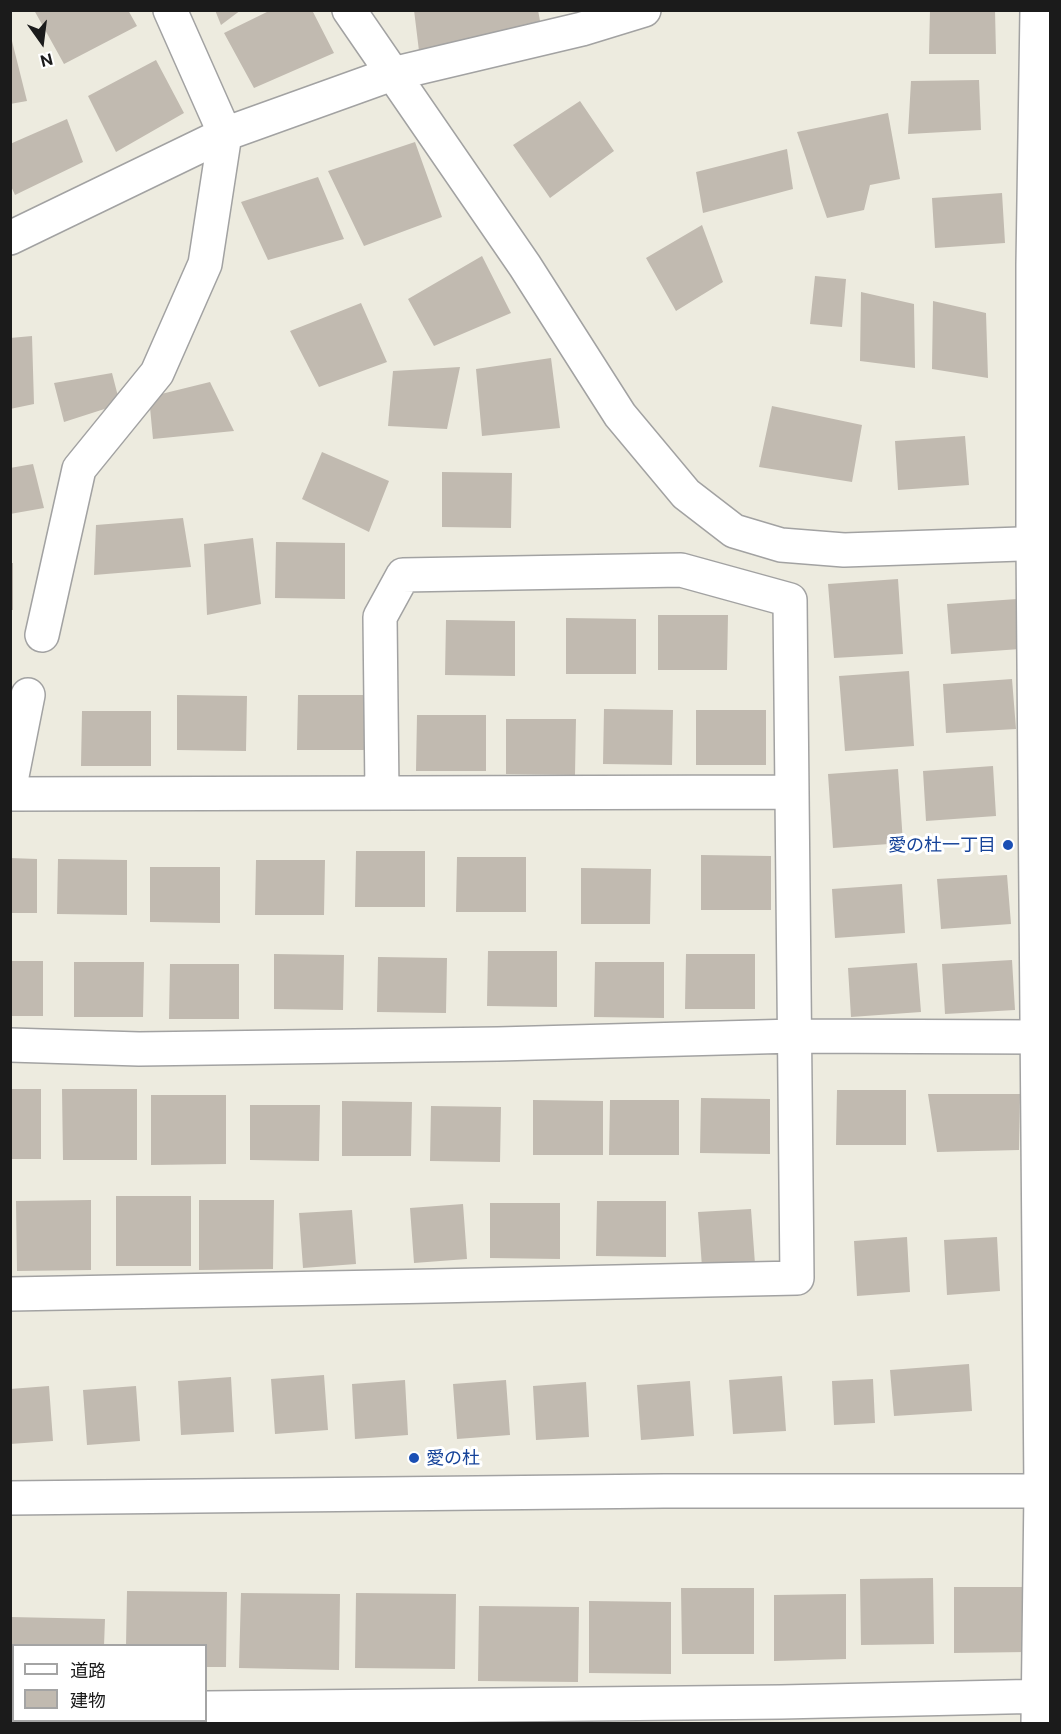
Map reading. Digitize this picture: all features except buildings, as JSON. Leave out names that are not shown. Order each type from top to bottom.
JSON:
[{"type":"street","points":[[42,635],[79,469],[157,374],[205,264],[225,134],[170,10]]},
{"type":"street","points":[[350,10],[525,266],[620,415],[686,494],[734,531],[782,545],[844,550],[1042,543]]},
{"type":"street","points":[[10,238],[225,134],[392,74],[582,29],[644,10]]},
{"type":"street","points":[[207,1708],[782,1702],[1042,1705],[1046,1491],[1038,1037],[1042,543],[1033,264],[1036,10]]},
{"type":"street","points":[[10,1294],[797,1278],[790,600],[681,570],[404,575],[380,617],[382,793]]},
{"type":"street","points":[[10,786],[28,695]]},
{"type":"street","points":[[10,794],[792,792]]},
{"type":"street","points":[[10,1045],[139,1049],[498,1044],[795,1036],[1038,1037]]},
{"type":"street","points":[[10,1498],[664,1491],[1046,1491]]},
{"type":"place","name":"愛の杜一丁目","points":[[1008,845]]},
{"type":"place","name":"愛の杜","points":[[414,1458]]}]
